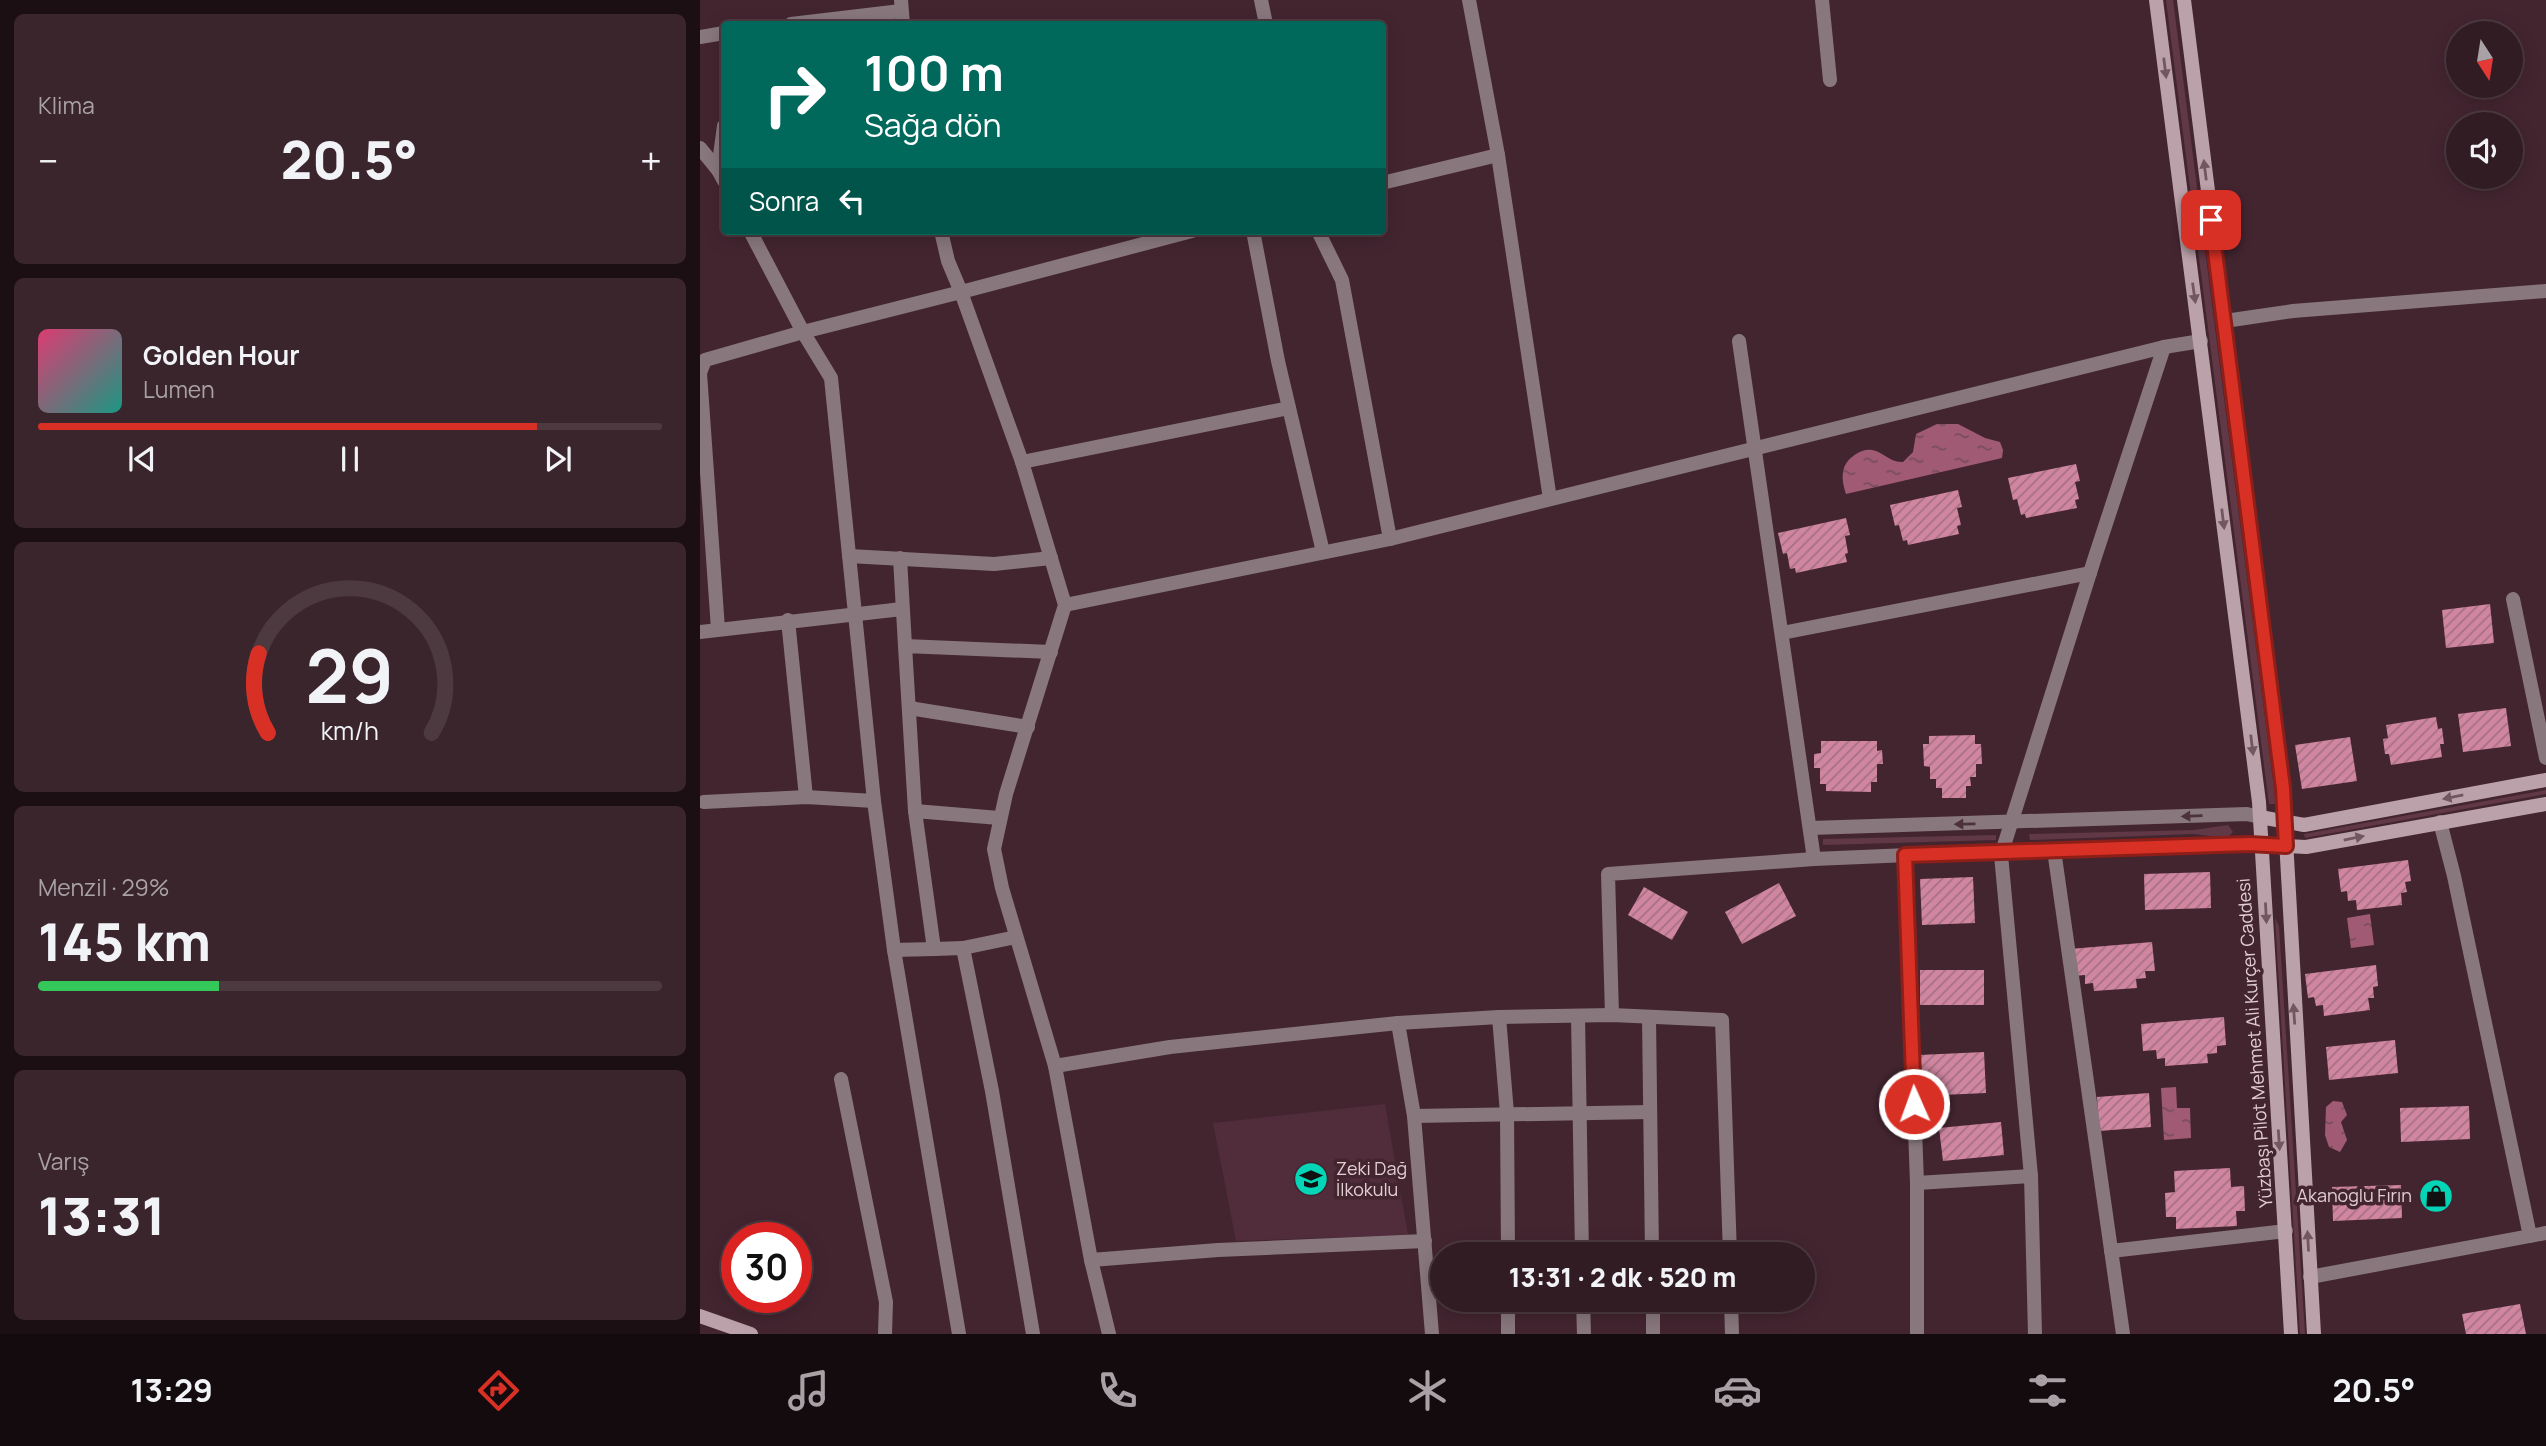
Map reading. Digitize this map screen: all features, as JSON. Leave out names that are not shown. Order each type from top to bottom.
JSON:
[{"type":"main road","name":"Yüzbaşı Pilot Mehmet Ali Kurçer Caddesi","points":[[2156,0],[2260,817],[2291,1334]]},
{"type":"main road","points":[[2183,0],[2283,788],[2314,1334]]},
{"type":"main road","points":[[2260,817],[2304,825],[2546,780]]},
{"type":"main road","points":[[2262,845],[2306,847],[2546,804]]},
{"type":"main road","points":[[700,1316],[751,1334]]},
{"type":"street","points":[[1261,0],[1265,21]]},
{"type":"street","points":[[1469,0],[1498,155],[1550,499]]},
{"type":"street","points":[[1822,0],[1830,80]]},
{"type":"street","points":[[819,21],[902,12]]},
{"type":"street","points":[[700,37],[721,34]]},
{"type":"street","points":[[700,148],[721,175]]},
{"type":"street","points":[[1386,182],[1498,155]]},
{"type":"street","points":[[752,235],[803,332],[831,378],[874,801],[894,950],[959,1334]]},
{"type":"street","points":[[942,235],[948,261],[1022,462],[1065,605],[999,818],[994,849],[1002,888],[1055,1066],[1091,1260],[1109,1334]]},
{"type":"street","points":[[718,629],[700,373],[702,360],[1177,235]]},
{"type":"street","points":[[1254,235],[1289,408],[1323,552]]},
{"type":"street","points":[[1320,235],[1342,280],[1390,539]]},
{"type":"street","points":[[2225,321],[2293,311],[2546,291]]},
{"type":"street","points":[[1739,341],[1814,859]]},
{"type":"street","points":[[1065,605],[1390,539],[2164,346],[2201,341]]},
{"type":"street","points":[[2035,1334],[2031,1175],[2003,851],[2164,346]]},
{"type":"street","points":[[1022,462],[1289,408]]},
{"type":"street","points":[[849,556],[995,564],[1051,558]]},
{"type":"street","points":[[900,558],[915,811],[934,948]]},
{"type":"street","points":[[1782,633],[2090,573]]},
{"type":"street","points":[[2513,599],[2546,758]]},
{"type":"street","points":[[700,632],[902,609]]},
{"type":"street","points":[[788,620],[806,797]]},
{"type":"street","points":[[905,646],[1051,652]]},
{"type":"street","points":[[909,708],[1028,727]]},
{"type":"street","points":[[704,802],[806,797],[874,801]]},
{"type":"street","points":[[915,811],[999,818]]},
{"type":"street","points":[[1810,828],[2247,814],[2260,817]]},
{"type":"street","points":[[2440,822],[2530,1236]]},
{"type":"street","points":[[1612,1015],[1608,874],[1814,859],[2262,845]]},
{"type":"street","points":[[2054,850],[2123,1334]]},
{"type":"street","points":[[1905,855],[1917,1183],[1917,1334]]},
{"type":"street","points":[[894,950],[963,948],[1016,937]]},
{"type":"street","points":[[963,948],[992,1091],[1033,1334]]},
{"type":"street","points":[[1055,1066],[1171,1047],[1398,1023],[1499,1017],[1612,1015],[1722,1020],[1730,1242]]},
{"type":"street","points":[[1578,1016],[1582,1242]]},
{"type":"street","points":[[1499,1017],[1507,1113],[1508,1242]]},
{"type":"street","points":[[1649,1017],[1652,1242]]},
{"type":"street","points":[[1398,1023],[1414,1116],[1432,1334]]},
{"type":"street","points":[[841,1079],[886,1302],[885,1334]]},
{"type":"street","points":[[1414,1116],[1650,1112]]},
{"type":"street","points":[[1917,1183],[2031,1175]]},
{"type":"street","points":[[2110,1251],[2286,1231]]},
{"type":"street","points":[[2311,1277],[2546,1233]]},
{"type":"street","points":[[1091,1260],[1218,1250],[1425,1241]]},
{"type":"street","points":[[1508,1312],[1508,1334]]},
{"type":"street","points":[[1583,1312],[1584,1334]]},
{"type":"street","points":[[1653,1312],[1653,1334]]},
{"type":"street","points":[[1731,1312],[1732,1334]]},
{"type":"shaded area","points":[[2166,0],[2173,0],[2276,804],[2269,804]]},
{"type":"shaded area","points":[[2546,790],[2546,794],[2305,838],[2304,834]]},
{"type":"shaded area","points":[[2228,825],[2233,832],[2227,838],[2193,834],[2030,840],[2029,834],[2194,830]]},
{"type":"shaded area","points":[[1996,835],[1996,840],[1823,845],[1823,839]]},
{"type":"shaded area","points":[[2275,918],[2279,926],[2305,1334],[2300,1334]]},
{"type":"shaded area","name":"Zeki Dağ İlkokulu","points":[[1385,1104],[1408,1235],[1236,1241],[1213,1123]]},
{"type":"water","points":[[1937,424],[1958,424],[1985,438],[2000,442],[2002,458],[1846,494],[1843,472],[1851,458],[1870,450],[1894,461],[1903,462],[1913,452],[1916,434]]},
{"type":"water","points":[[2370,914],[2374,945],[2351,948],[2347,918]]},
{"type":"water","points":[[2176,1087],[2177,1108],[2190,1108],[2191,1138],[2164,1140],[2161,1088]]},
{"type":"water","points":[[2333,1101],[2342,1102],[2347,1115],[2341,1122],[2347,1140],[2340,1152],[2329,1147],[2325,1135],[2326,1107]]},
{"type":"building","points":[[2076,464],[2080,481],[2075,482],[2079,499],[2075,500],[2077,508],[2026,518],[2025,514],[2021,515],[2017,499],[2013,500],[2008,478]]},
{"type":"building","points":[[1958,490],[1962,507],[1957,508],[1961,525],[1957,526],[1959,534],[1908,545],[1907,540],[1903,541],[1899,525],[1895,526],[1890,505]]},
{"type":"building","points":[[1846,518],[1850,535],[1845,536],[1847,562],[1796,573],[1795,568],[1790,569],[1787,553],[1783,554],[1778,533]]},
{"type":"building","points":[[2490,604],[2494,643],[2446,648],[2442,610]]},
{"type":"building","points":[[2506,708],[2511,746],[2463,752],[2458,714]]},
{"type":"building","points":[[2436,717],[2438,729],[2442,728],[2442,757],[2391,765],[2389,754],[2385,754],[2383,739],[2388,738],[2386,725]]},
{"type":"building","points":[[1975,735],[1975,744],[1981,744],[1982,764],[1976,764],[1976,777],[1970,777],[1971,786],[1966,786],[1966,798],[1942,798],[1942,788],[1936,788],[1936,779],[1930,779],[1930,767],[1924,766],[1923,744],[1929,744],[1929,736]]},
{"type":"building","points":[[2350,737],[2357,781],[2302,789],[2295,745]]},
{"type":"building","points":[[1821,741],[1877,741],[1877,751],[1882,750],[1883,764],[1877,764],[1877,782],[1871,782],[1871,792],[1826,791],[1826,784],[1820,784],[1820,768],[1814,768],[1814,754],[1821,753]]},
{"type":"building","points":[[2408,860],[2411,881],[2405,882],[2407,892],[2401,893],[2402,905],[2357,910],[2356,900],[2348,901],[2347,891],[2341,892],[2338,869]]},
{"type":"building","points":[[2210,872],[2211,908],[2145,910],[2144,874]]},
{"type":"building","points":[[1973,877],[1975,923],[1922,925],[1920,879]]},
{"type":"building","points":[[1779,883],[1796,916],[1742,944],[1725,912]]},
{"type":"building","points":[[1644,887],[1688,912],[1672,940],[1628,915]]},
{"type":"building","points":[[2152,942],[2155,971],[2145,971],[2146,978],[2136,979],[2137,988],[2094,991],[2093,983],[2085,984],[2085,975],[2072,976],[2070,949]]},
{"type":"building","points":[[2376,965],[2378,986],[2373,987],[2374,998],[2368,998],[2370,1010],[2324,1016],[2323,1005],[2316,1006],[2314,997],[2308,998],[2305,974]]},
{"type":"building","points":[[1920,970],[1984,970],[1984,1005],[1920,1005]]},
{"type":"building","points":[[2224,1017],[2226,1045],[2217,1046],[2217,1053],[2207,1054],[2208,1063],[2165,1066],[2165,1058],[2157,1059],[2156,1050],[2143,1051],[2141,1024]]},
{"type":"building","points":[[2395,1040],[2398,1073],[2329,1080],[2326,1047]]},
{"type":"building","points":[[1984,1052],[1986,1093],[1920,1096],[1919,1055]]},
{"type":"building","points":[[2149,1093],[2151,1127],[2099,1131],[2097,1097]]},
{"type":"building","points":[[2469,1106],[2470,1139],[2401,1142],[2400,1108]]},
{"type":"building","points":[[2001,1122],[2004,1155],[1943,1161],[1939,1128]]},
{"type":"building","points":[[2230,1168],[2231,1187],[2244,1186],[2245,1211],[2236,1211],[2237,1226],[2176,1229],[2176,1217],[2166,1217],[2165,1193],[2175,1192],[2174,1171]]},
{"type":"building","points":[[2401,1185],[2402,1218],[2333,1221],[2332,1187]]},
{"type":"building","points":[[2520,1304],[2526,1334],[2466,1334],[2462,1314]]},
{"type":"place","name":"Zeki Dağ İlkokulu","points":[[1311,1179]]},
{"type":"place","name":"Akanoglu Fırın","points":[[2436,1196]]},
{"type":"route","points":[[1914,1104],[1905,855],[2249,844],[2286,846],[2283,788],[2211,220]]}]
